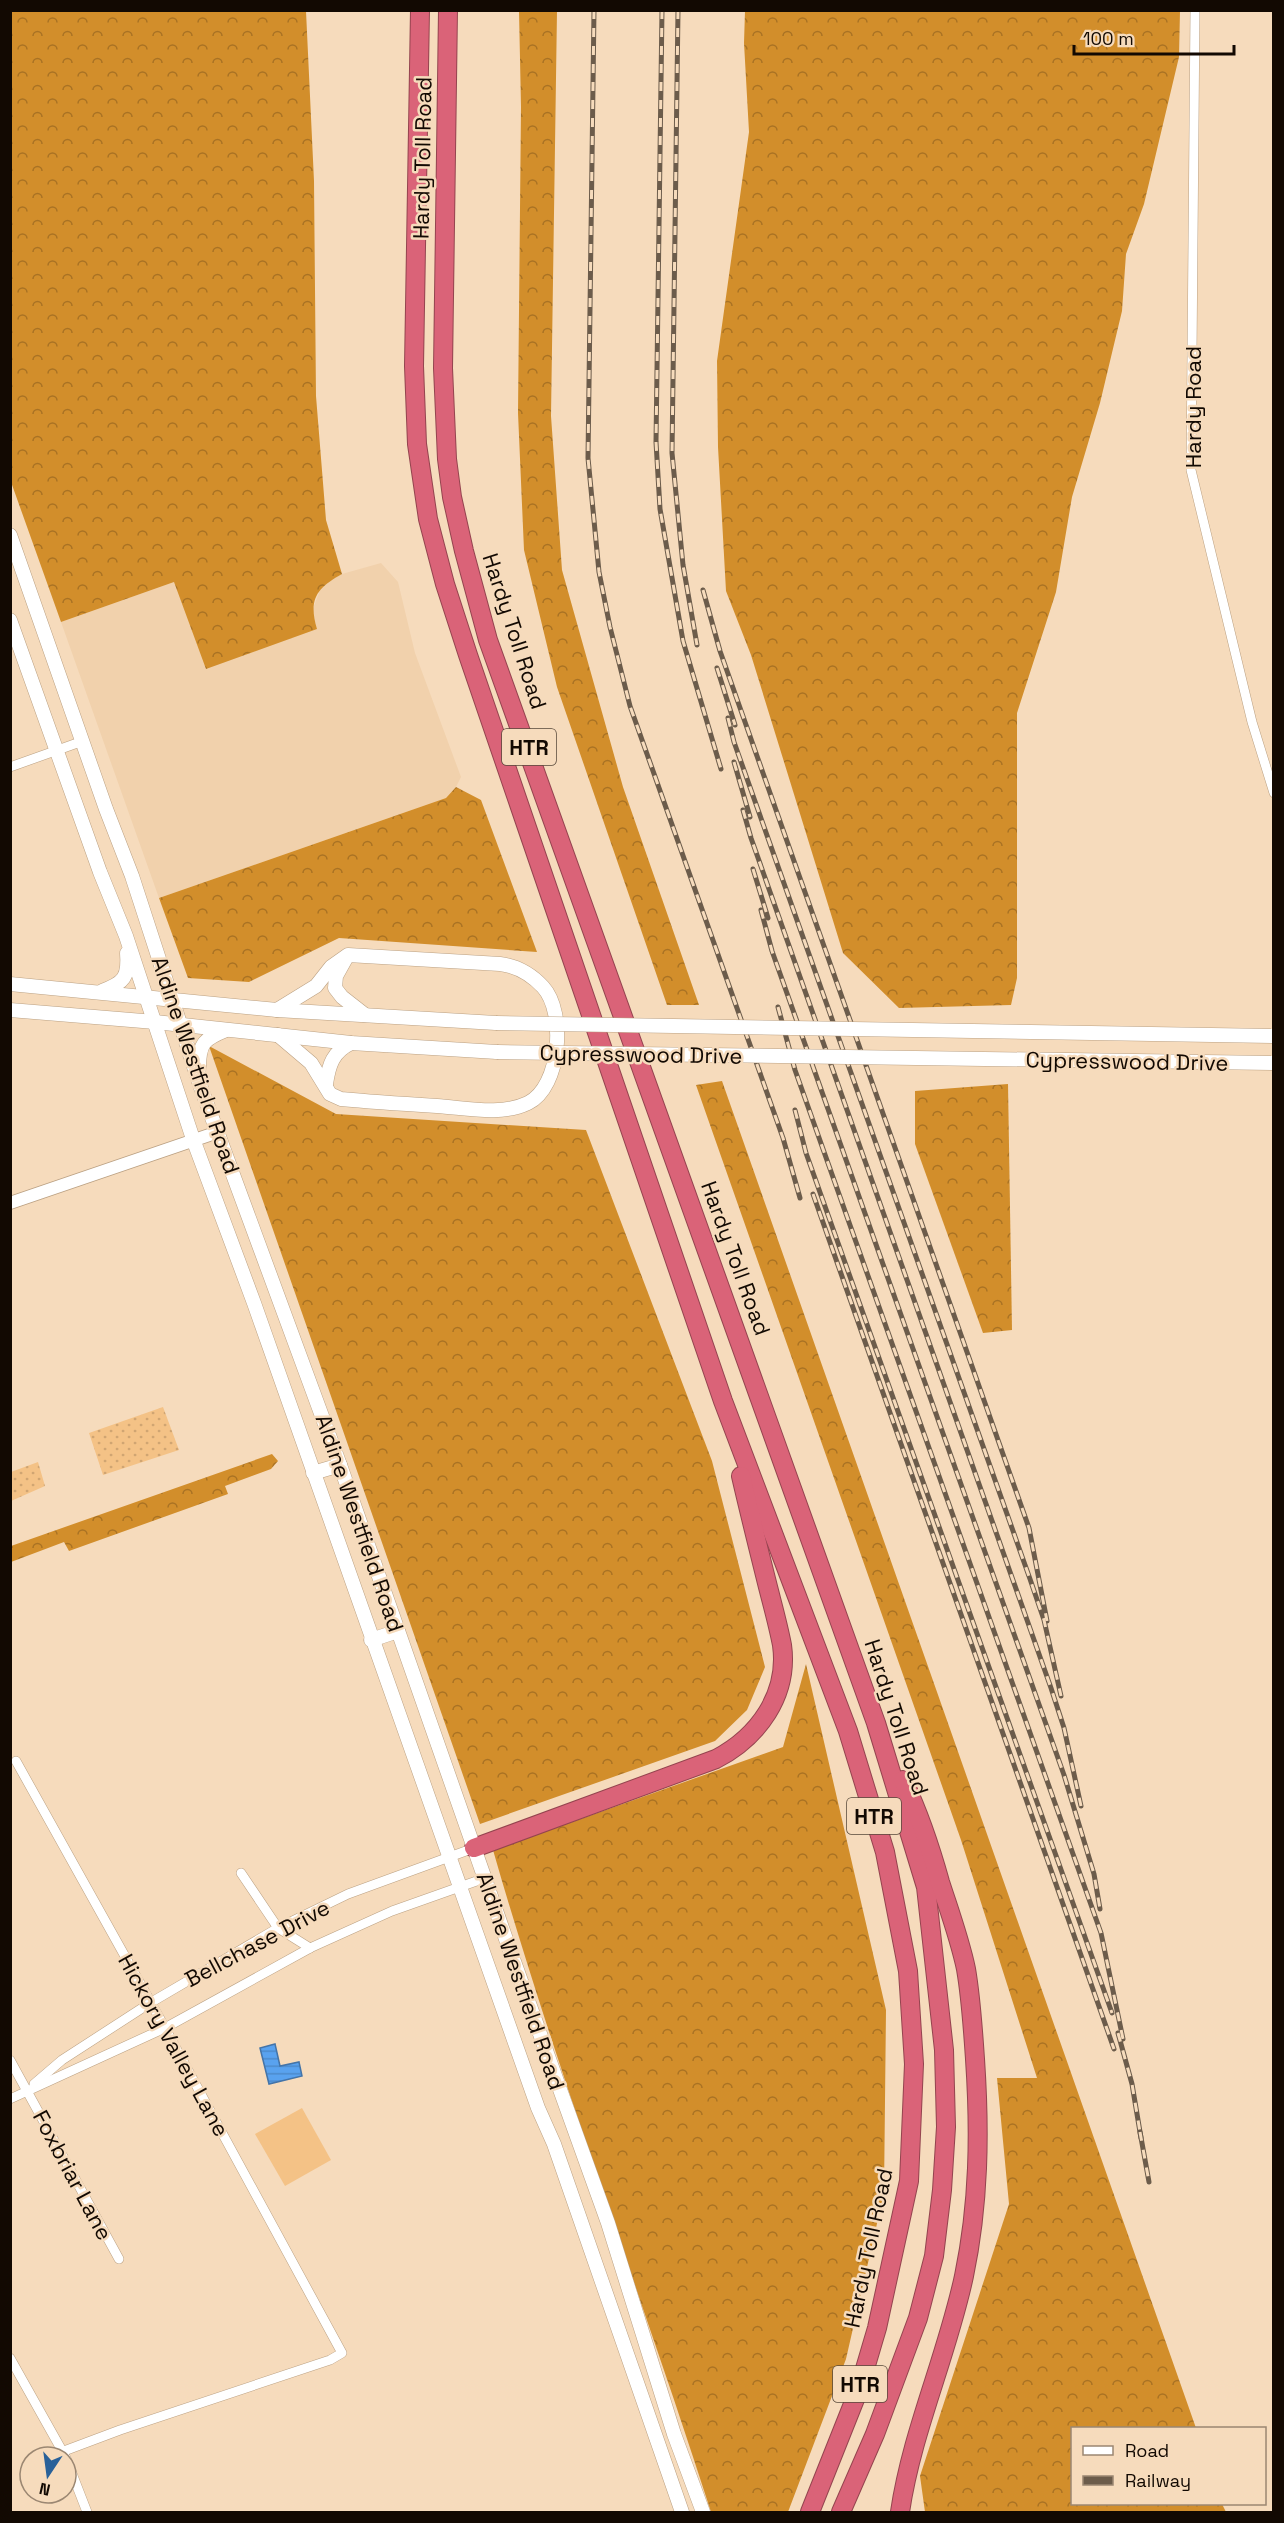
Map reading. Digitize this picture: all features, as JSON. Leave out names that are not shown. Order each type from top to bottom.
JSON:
[{"type":"highway","name":"Hardy Toll Road","points":[[420,10],[414,366],[417,444],[428,519],[445,584],[468,655],[723,1401],[848,1731],[885,1852],[908,1971],[914,2064],[909,2181],[896,2252],[859,2389],[810,2512]]},
{"type":"highway","name":"Hardy Toll Road","points":[[448,10],[443,368],[447,459],[452,497],[464,551],[488,640],[876,1723],[926,1887],[944,2050],[946,2127],[942,2190],[934,2256],[918,2318],[875,2434],[841,2512]]},
{"type":"highway","points":[[474,1848],[716,1760],[747,1740],[767,1715],[779,1686],[782,1646],[723,1401]]},
{"type":"highway","points":[[876,1723],[921,1816],[966,1968],[973,2025],[979,2118],[977,2185],[964,2276],[947,2348],[908,2465],[900,2512]]},
{"type":"main road","name":"Aldine Westfield Road","points":[[11,538],[132,876],[200,1085],[280,1297],[608,2223],[676,2441],[703,2512]]},
{"type":"main road","name":"Aldine Westfield Road","points":[[10,620],[126,936],[193,1139],[254,1304],[538,2108],[554,2144],[657,2446],[682,2512]]},
{"type":"main road","points":[[97,993],[117,986],[123,981],[129,968],[126,936]]},
{"type":"main road","points":[[348,955],[336,976],[335,988],[342,997],[365,1015]]},
{"type":"main road","points":[[277,1010],[316,986],[331,967],[348,955],[500,964],[522,971],[544,988],[552,1002],[557,1035],[555,1064],[541,1090],[531,1102],[498,1110],[342,1099],[330,1094],[326,1084],[311,1063],[278,1035]]},
{"type":"main road","name":"Cypresswood Drive","points":[[10,984],[277,1010],[496,1023],[1274,1036]]},
{"type":"main road","name":"Cypresswood Drive","points":[[10,1011],[155,1022],[351,1042],[498,1052],[1274,1063]]},
{"type":"main road","points":[[200,1085],[199,1050],[211,1036],[228,1030]]},
{"type":"main road","points":[[326,1084],[331,1060],[351,1042]]},
{"type":"main road","points":[[254,1304],[280,1297]]},
{"type":"main road","points":[[313,1473],[340,1465]]},
{"type":"main road","points":[[371,1640],[398,1631]]},
{"type":"main road","points":[[554,2144],[576,2136]]},
{"type":"main road","points":[[614,2316],[635,2309]]},
{"type":"main road","points":[[657,2446],[676,2441]]},
{"type":"street","name":"Hardy Road","points":[[1195,10],[1191,470],[1252,722],[1274,794]]},
{"type":"street","points":[[10,767],[83,741]]},
{"type":"street","points":[[10,1203],[218,1132]]},
{"type":"street","name":"Hickory Valley Lane","points":[[16,1761],[342,2353],[330,2360],[120,2430],[78,2449]]},
{"type":"street","name":"Bellchase Drive","points":[[27,2090],[62,2060],[150,2003],[278,1928],[348,1894],[474,1848]]},
{"type":"street","points":[[240,1873],[278,1928],[310,1948]]},
{"type":"street","name":"Bellchase Drive","points":[[10,2099],[165,2028],[310,1948],[392,1911],[485,1878]]},
{"type":"street","name":"Foxbriar Lane","points":[[10,2060],[119,2259]]},
{"type":"street","points":[[10,2358],[59,2445]]},
{"type":"street","points":[[78,2489],[87,2512]]},
{"type":"shaded area","points":[[381,563],[398,582],[415,653],[461,777],[456,787],[446,798],[159,898],[61,622],[174,582],[317,629],[312,611],[322,585],[342,574]]},
{"type":"shaded area","points":[[163,1407],[179,1450],[103,1475],[89,1433]]},
{"type":"shaded area","points":[[38,1462],[45,1486],[11,1501],[11,1472]]},
{"type":"shaded area","points":[[302,2108],[331,2160],[285,2186],[255,2134]]},
{"type":"green space","points":[[11,10],[306,11],[314,181],[316,396],[326,520],[342,574],[326,584],[314,602],[314,619],[317,629],[206,669],[174,582],[61,622],[11,482]]},
{"type":"green space","points":[[519,11],[557,11],[551,416],[562,570],[623,787],[699,1005],[667,1005],[557,687],[524,550],[518,413],[521,107]]},
{"type":"green space","points":[[745,11],[1180,11],[1179,57],[1144,204],[1126,254],[1122,311],[1100,403],[1072,497],[1056,592],[1017,713],[1017,978],[1011,1005],[899,1008],[843,953],[751,655],[726,591],[718,447],[717,361],[749,132],[744,43]]},
{"type":"green space","points":[[456,787],[481,800],[537,952],[339,938],[249,982],[188,978],[159,898],[446,798]]},
{"type":"green space","points":[[209,1046],[336,1114],[586,1130],[712,1461],[765,1667],[747,1710],[715,1741],[480,1824]]},
{"type":"green space","points":[[722,1081],[1196,2427],[1071,2427],[1071,2505],[1222,2505],[1226,2512],[925,2512],[920,2476],[1009,2204],[997,2078],[1037,2078],[961,1840],[696,1085]]},
{"type":"green space","points":[[1008,1084],[1012,1330],[983,1333],[915,1144],[915,1091]]},
{"type":"green space","points":[[272,1454],[278,1461],[271,1469],[225,1486],[228,1494],[69,1551],[64,1542],[11,1562],[11,1546]]},
{"type":"green space","points":[[806,1664],[886,2010],[884,2193],[846,2359],[788,2512],[711,2512],[571,2099],[493,1850],[783,1747]]},
{"type":"water","points":[[275,2044],[280,2066],[299,2062],[302,2076],[269,2084],[260,2048]]},
{"type":"railway","points":[[594,10],[588,458],[599,572],[630,706],[783,1138],[800,1198]]},
{"type":"railway","points":[[662,10],[656,442],[660,509],[683,641],[721,769]]},
{"type":"railway","points":[[678,10],[672,453],[683,565],[697,645]]},
{"type":"railway","points":[[703,590],[720,651],[1029,1528],[1047,1621]]},
{"type":"railway","points":[[717,668],[735,725]]},
{"type":"railway","points":[[728,718],[734,742],[1044,1620],[1061,1696]]},
{"type":"railway","points":[[734,762],[750,817]]},
{"type":"railway","points":[[743,810],[1051,1688],[1064,1728],[1081,1806]]},
{"type":"railway","points":[[753,869],[768,918]]},
{"type":"railway","points":[[761,910],[772,951],[1064,1775],[1094,1874],[1100,1909]]},
{"type":"railway","points":[[778,1007],[795,1070],[1101,1933],[1123,2039]]},
{"type":"railway","points":[[795,1110],[806,1153],[1112,2013]]},
{"type":"railway","points":[[813,1194],[1114,2049]]},
{"type":"railway","points":[[1118,2033],[1132,2084],[1141,2138]]},
{"type":"railway","points":[[1140,2132],[1149,2182]]}]
